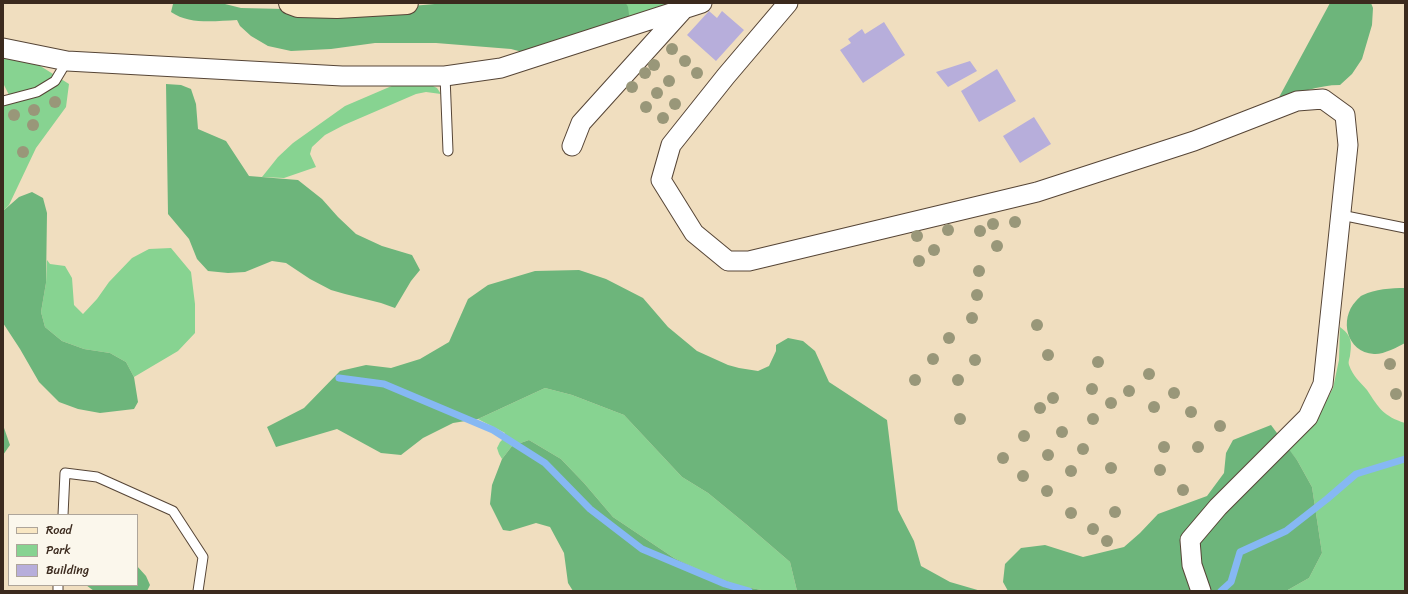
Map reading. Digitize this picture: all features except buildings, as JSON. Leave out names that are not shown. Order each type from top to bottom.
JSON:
[{"type":"street","points":[[290,3],[298,6],[337,7],[408,3]]},
{"type":"street","points":[[3,48],[67,61],[342,76],[445,76],[501,68],[702,3]]},
{"type":"street","points":[[788,3],[726,76],[671,146],[662,180],[694,233],[728,261],[749,261],[1038,192],[1194,141],[1297,102],[1323,99],[1345,115],[1348,145],[1323,384],[1308,417],[1218,506],[1190,540],[1192,565],[1201,590]]},
{"type":"street","points":[[572,146],[582,123],[684,9]]},
{"type":"lane","points":[[3,101],[37,92],[55,81],[67,61]]},
{"type":"lane","points":[[445,76],[448,151]]},
{"type":"lane","points":[[1341,215],[1405,228]]},
{"type":"lane","points":[[63,514],[65,472],[97,477],[172,511],[202,557],[198,591]]},
{"type":"green space","points":[[174,3],[221,3],[241,8],[284,9],[332,13],[446,3],[626,3],[630,22],[530,54],[511,49],[436,43],[375,43],[331,49],[291,51],[268,46],[251,36],[240,26],[237,20],[194,21],[178,16],[171,12]]},
{"type":"green space","points":[[626,3],[690,3],[630,22]]},
{"type":"green space","points":[[1330,3],[1371,3],[1373,8],[1372,25],[1362,59],[1352,74],[1340,85],[1332,85],[1300,92],[1277,101]]},
{"type":"green space","points":[[3,54],[26,57],[69,84],[66,107],[36,148],[9,205],[3,211],[3,104],[13,103],[3,83]]},
{"type":"green space","points":[[166,84],[181,85],[191,89],[196,104],[198,129],[226,141],[249,176],[298,180],[322,199],[356,234],[382,246],[412,255],[420,270],[411,281],[395,308],[331,290],[310,279],[286,263],[272,261],[245,272],[228,273],[208,271],[197,259],[189,239],[168,214]]},
{"type":"green space","points":[[429,84],[437,88],[441,94],[426,92],[416,94],[344,125],[325,135],[312,147],[310,154],[316,167],[284,178],[262,177],[278,157],[293,143],[345,106],[394,85]]},
{"type":"green space","points":[[32,192],[43,198],[47,213],[46,283],[41,312],[45,327],[62,341],[84,349],[110,353],[126,362],[134,377],[138,402],[134,409],[100,413],[78,409],[59,402],[39,382],[3,323],[3,211],[19,197]]},
{"type":"green space","points":[[171,248],[191,272],[195,304],[195,333],[178,351],[134,377],[126,362],[110,353],[84,349],[62,341],[45,327],[41,312],[46,283],[47,260],[50,264],[65,266],[72,278],[74,305],[83,314],[97,299],[109,282],[132,258],[149,249]]},
{"type":"green space","points":[[579,270],[606,279],[643,298],[668,327],[697,351],[728,365],[758,371],[769,366],[776,351],[776,345],[788,338],[803,341],[815,351],[829,382],[887,420],[898,510],[914,541],[921,566],[950,582],[981,591],[797,591],[790,562],[708,493],[682,477],[624,415],[572,395],[545,388],[478,419],[453,423],[423,438],[401,455],[381,453],[337,429],[276,447],[267,427],[304,408],[340,371],[366,365],[391,368],[420,359],[449,342],[468,299],[488,285],[535,271]]},
{"type":"green space","points":[[1405,288],[1405,343],[1377,354],[1364,352],[1357,347],[1348,334],[1347,325],[1351,308],[1356,301],[1362,295],[1373,291]]},
{"type":"green space","points":[[1340,327],[1349,336],[1351,347],[1349,364],[1355,376],[1382,411],[1405,423],[1405,591],[1286,591],[1309,578],[1322,553],[1312,487],[1297,460],[1286,446],[1319,415],[1333,388],[1339,360]]},
{"type":"green space","points":[[545,388],[572,395],[624,415],[682,477],[708,493],[790,562],[797,591],[767,591],[740,586],[708,574],[674,558],[613,517],[561,459],[529,440],[512,446],[502,459],[497,448],[505,437],[505,433],[478,419]]},
{"type":"green space","points":[[3,425],[10,445],[3,455]]},
{"type":"green space","points":[[1271,425],[1297,460],[1312,487],[1322,553],[1309,578],[1286,591],[1008,591],[1003,582],[1005,564],[1021,548],[1045,545],[1083,557],[1124,547],[1158,514],[1207,496],[1224,473],[1226,453],[1233,440]]},
{"type":"green space","points":[[529,440],[561,459],[613,517],[674,558],[708,574],[740,586],[767,591],[573,591],[568,583],[564,553],[550,527],[536,523],[510,531],[503,530],[490,504],[492,485],[502,459],[512,446]]},
{"type":"green space","points":[[138,567],[146,576],[150,585],[147,591],[94,591],[87,586],[138,586]]},
{"type":"waterway","points":[[339,378],[384,384],[493,430],[545,463],[590,509],[642,549],[725,584],[749,591]]},
{"type":"waterway","points":[[1221,591],[1231,582],[1240,552],[1286,531],[1356,474],[1405,459]]}]
